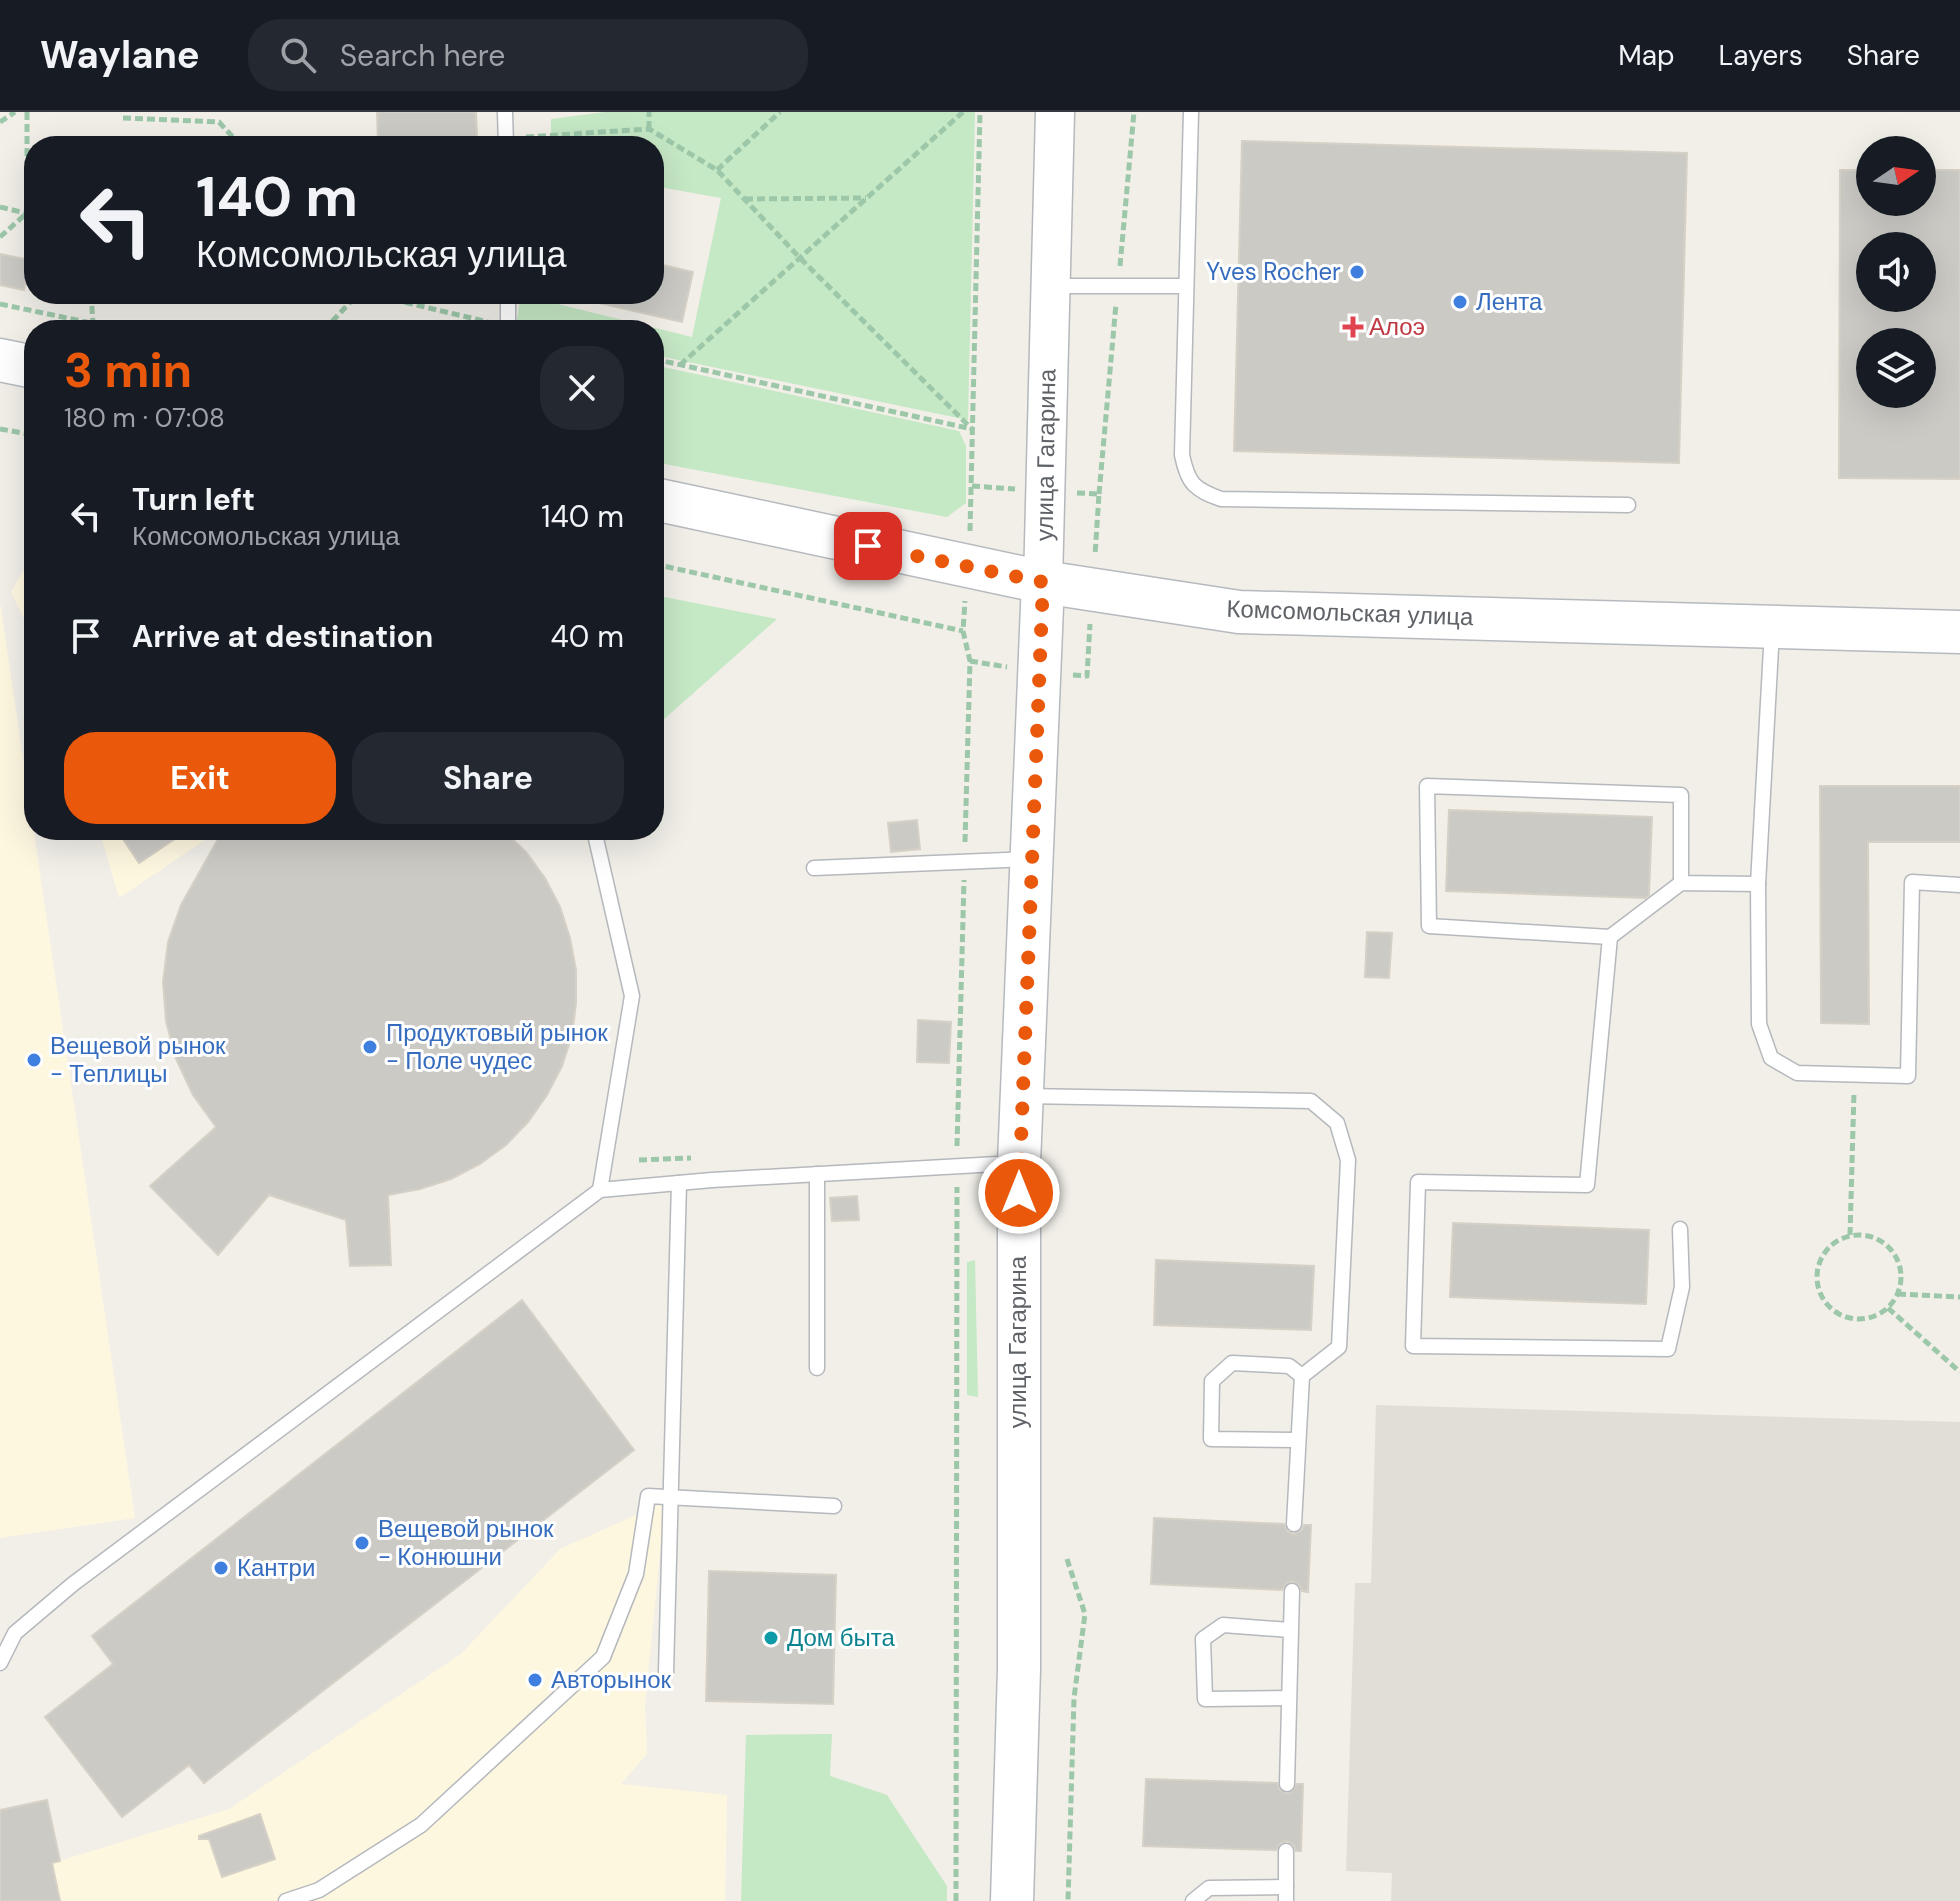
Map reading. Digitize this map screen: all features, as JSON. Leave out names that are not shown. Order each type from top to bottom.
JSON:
[{"type":"main road","points":[[0,360],[24,365]]},
{"type":"main road","name":"Комсомольская улица","points":[[664,501],[1043,582],[1239,612],[1960,632]]},
{"type":"main road","name":"улица Гагарина","points":[[1012,1901],[1019,1669],[1019,1163],[1043,582]]},
{"type":"street","name":"улица Гагарина","points":[[1043,582],[1055,112]]},
{"type":"lane","points":[[505,112],[506,136]]},
{"type":"lane","points":[[1191,112],[1182,455],[1187,477],[1200,492],[1221,499],[1628,505]]},
{"type":"lane","points":[[1051,286],[1186,286]]},
{"type":"lane","points":[[1772,625],[1758,884],[1759,1024],[1771,1058],[1797,1073],[1908,1076],[1912,882],[1960,885]]},
{"type":"lane","points":[[1681,883],[1681,795],[1427,786],[1429,926],[1610,937],[1681,883],[1758,884]]},
{"type":"lane","points":[[596,840],[632,996],[600,1190]]},
{"type":"lane","points":[[814,868],[1033,859]]},
{"type":"lane","points":[[1610,937],[1587,1185],[1418,1182],[1413,1346],[1668,1349],[1682,1287],[1680,1229]]},
{"type":"lane","points":[[1022,1096],[1311,1101],[1337,1123],[1348,1160],[1339,1347],[1302,1376],[1294,1524]]},
{"type":"lane","points":[[0,1663],[15,1633],[73,1584],[600,1190],[1019,1163]]},
{"type":"lane","points":[[817,1174],[817,1368]]},
{"type":"lane","points":[[666,1672],[679,1183]]},
{"type":"lane","points":[[1297,1440],[1211,1439],[1212,1381],[1232,1363],[1289,1366],[1302,1376]]},
{"type":"lane","points":[[286,1901],[319,1890],[421,1825],[603,1657],[636,1574],[648,1496],[834,1506]]},
{"type":"lane","points":[[1287,1784],[1292,1591]]},
{"type":"lane","points":[[1288,1698],[1205,1699],[1203,1639],[1223,1625],[1290,1630]]},
{"type":"lane","points":[[1193,1901],[1209,1888],[1286,1894],[1286,1851]]},
{"type":"path","points":[[0,122],[15,112]]},
{"type":"path","points":[[27,112],[28,136]]},
{"type":"path","points":[[649,112],[649,129]]},
{"type":"path","points":[[717,170],[780,112]]},
{"type":"path","points":[[680,365],[963,112]]},
{"type":"path","points":[[956,1901],[957,1165],[970,661],[963,631],[969,567],[980,112]]},
{"type":"path","points":[[123,118],[219,122],[232,136]]},
{"type":"path","points":[[572,136],[649,129],[661,136]]},
{"type":"path","points":[[664,138],[717,170],[800,258],[973,430]]},
{"type":"path","points":[[745,199],[867,198]]},
{"type":"path","points":[[0,207],[24,213]]},
{"type":"path","points":[[0,237],[24,219]]},
{"type":"path","points":[[0,304],[78,320]]},
{"type":"path","points":[[333,320],[349,304]]},
{"type":"path","points":[[415,304],[477,320]]},
{"type":"path","points":[[664,361],[973,430]]},
{"type":"path","points":[[0,429],[24,433]]},
{"type":"path","points":[[664,566],[963,631]]},
{"type":"path","points":[[1850,1235],[1855,1076]]},
{"type":"path","points":[[639,1160],[703,1157]]},
{"type":"path","points":[[1850,1235],[1867,1235],[1880,1240],[1891,1249],[1898,1261],[1901,1275],[1898,1294],[1888,1308],[1872,1318],[1845,1318],[1832,1311],[1817,1287],[1816,1273],[1820,1259],[1828,1248],[1850,1235]]},
{"type":"path","points":[[1898,1294],[1960,1297]]},
{"type":"path","points":[[1888,1308],[1960,1372]]},
{"type":"path","points":[[1067,1559],[1085,1614],[1074,1698],[1068,1901]]},
{"type":"shaded area","points":[[24,569],[24,619],[11,592]]},
{"type":"shaded area","name":"Вещевой рынок - Теплицы","points":[[0,602],[24,765],[24,840],[35,840],[135,1518],[0,1538]]},
{"type":"shaded area","points":[[102,840],[205,840],[119,898]]},
{"type":"shaded area","points":[[1376,1405],[1960,1422],[1960,1901],[1391,1901],[1392,1873],[1346,1871],[1355,1583],[1371,1583]]},
{"type":"shaded area","name":"Авторынок","points":[[665,1502],[645,1706],[647,1754],[621,1784],[727,1795],[725,1901],[0,1901],[0,1879],[229,1809],[461,1654],[560,1549]]},
{"type":"green space","points":[[605,112],[975,112],[968,420],[664,357],[664,330],[692,337],[721,198],[664,188],[664,136],[551,136],[551,119]]},
{"type":"green space","points":[[520,304],[558,304],[623,320],[517,320]]},
{"type":"green space","points":[[664,367],[959,431],[966,446],[966,503],[947,517],[664,464]]},
{"type":"green space","points":[[664,597],[777,619],[664,719]]},
{"type":"green space","points":[[975,1260],[978,1397],[967,1395],[967,1262]]},
{"type":"green space","points":[[832,1734],[830,1776],[887,1795],[947,1886],[947,1901],[741,1901],[746,1735]]},
{"type":"building","points":[[377,112],[476,112],[477,136],[378,136]]},
{"type":"building","name":"Лента","points":[[1242,141],[1687,153],[1679,463],[1234,451]]},
{"type":"building","points":[[1840,170],[1856,170],[1856,216],[1936,216],[1936,170],[1960,170],[1960,479],[1839,478]]},
{"type":"building","points":[[0,254],[24,259],[24,290],[0,285]]},
{"type":"building","points":[[664,265],[693,272],[682,322],[603,304],[664,304]]},
{"type":"building","points":[[1820,786],[1960,786],[1960,842],[1868,842],[1869,1024],[1821,1023]]},
{"type":"building","points":[[1449,810],[1652,817],[1649,895],[1645,898],[1446,891]]},
{"type":"building","points":[[917,820],[920,849],[891,852],[888,823]]},
{"type":"building","points":[[124,840],[173,840],[139,863]]},
{"type":"building","name":"Продуктовый рынок - Поле чудес","points":[[217,840],[513,840],[545,878],[560,907],[576,970],[572,1035],[562,1066],[528,1122],[506,1145],[480,1164],[451,1179],[388,1195],[391,1265],[350,1266],[346,1220],[269,1195],[218,1255],[150,1186],[216,1127],[193,1095],[176,1059],[166,1021],[163,982],[168,942],[181,905]]},
{"type":"building","points":[[1367,932],[1392,933],[1389,978],[1365,977]]},
{"type":"building","points":[[918,1020],[951,1022],[949,1063],[917,1062]]},
{"type":"building","points":[[857,1196],[859,1220],[832,1221],[830,1198]]},
{"type":"building","points":[[1453,1223],[1649,1230],[1646,1304],[1450,1297]]},
{"type":"building","points":[[1156,1260],[1314,1266],[1311,1330],[1154,1325]]},
{"type":"building","name":"Вещевой рынок - Конюшни","points":[[522,1300],[634,1450],[204,1783],[189,1765],[122,1817],[45,1717],[113,1664],[92,1636]]},
{"type":"building","points":[[1154,1518],[1284,1524],[1288,1532],[1294,1534],[1304,1525],[1311,1525],[1308,1592],[1302,1591],[1293,1581],[1282,1590],[1151,1584]]},
{"type":"building","name":"Дом быта","points":[[709,1571],[836,1575],[833,1704],[706,1701]]},
{"type":"building","points":[[1146,1779],[1277,1783],[1286,1794],[1292,1792],[1297,1784],[1303,1784],[1301,1851],[1296,1851],[1294,1845],[1287,1841],[1280,1843],[1276,1850],[1143,1846]]},
{"type":"building","points":[[47,1800],[60,1861],[52,1863],[60,1901],[0,1901],[0,1810]]},
{"type":"building","points":[[260,1814],[275,1859],[222,1877],[209,1839],[199,1839],[199,1836]]},
{"type":"place","name":"Yves Rocher","points":[[1357,272]]},
{"type":"place","name":"Лента","points":[[1460,302]]},
{"type":"place","name":"Алоэ","points":[[1353,327]]},
{"type":"place","name":"Продуктовый рынок - Поле чудес","points":[[370,1047]]},
{"type":"place","name":"Вещевой рынок - Теплицы","points":[[34,1060]]},
{"type":"place","name":"Вещевой рынок - Конюшни","points":[[362,1543]]},
{"type":"place","name":"Кантри","points":[[221,1568]]},
{"type":"place","name":"Дом быта","points":[[771,1638]]},
{"type":"place","name":"Авторынок","points":[[535,1680]]},
{"type":"route","points":[[868,546],[1043,582],[1019,1193]]}]
